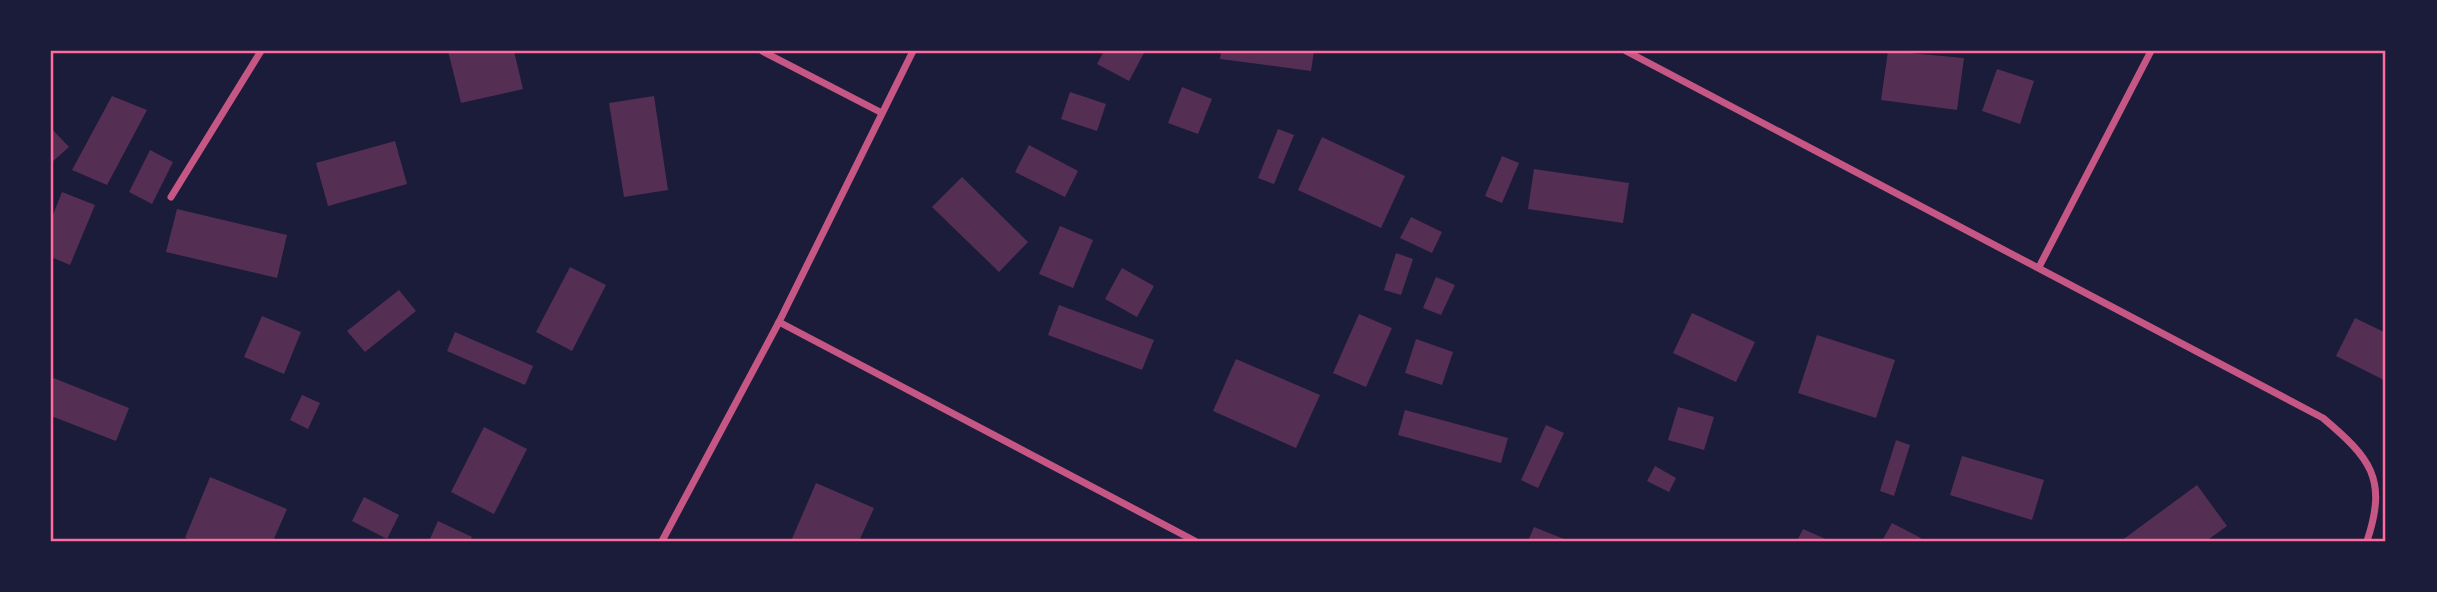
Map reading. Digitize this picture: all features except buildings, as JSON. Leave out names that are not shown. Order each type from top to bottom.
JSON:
[{"type":"street","points":[[171,197],[261,51]]},
{"type":"street","points":[[762,51],[881,113]]},
{"type":"street","points":[[662,541],[779,322],[913,51]]},
{"type":"street","points":[[1626,51],[2323,418],[2357,447],[2370,468],[2378,494],[2367,541]]},
{"type":"street","points":[[2039,267],[2151,51]]},
{"type":"street","points":[[779,322],[1195,541]]}]
